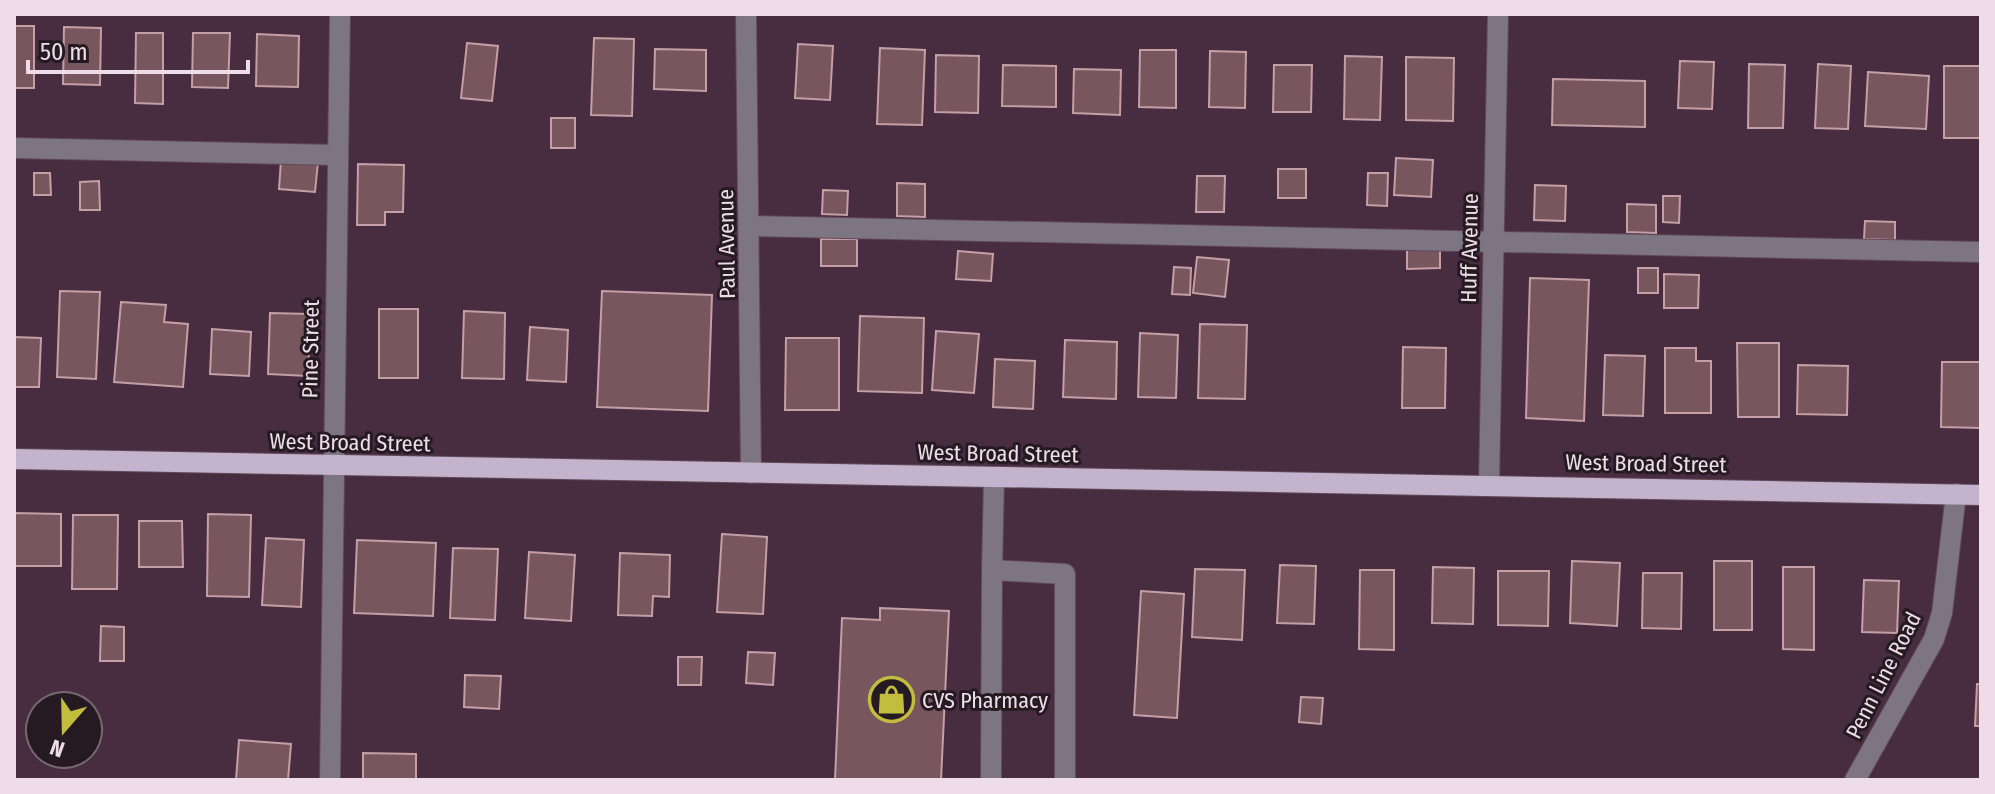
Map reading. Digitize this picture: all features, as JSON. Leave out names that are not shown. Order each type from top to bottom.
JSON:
[{"type":"main road","name":"West Broad Street","points":[[14,459],[1981,495]]},
{"type":"street","name":"Pine Street","points":[[330,780],[340,14]]},
{"type":"street","name":"Paul Avenue","points":[[746,14],[751,473]]},
{"type":"street","name":"Huff Avenue","points":[[1489,484],[1498,14]]},
{"type":"street","points":[[14,148],[337,155]]},
{"type":"street","points":[[750,226],[1981,252]]},
{"type":"street","points":[[991,780],[994,478]]},
{"type":"street","name":"Penn Line Road","points":[[1855,780],[1934,639],[1942,613],[1956,494]]},
{"type":"street","points":[[992,570],[1065,574],[1065,780]]},
{"type":"building","points":[[14,26],[34,26],[34,88],[14,88]]},
{"type":"building","points":[[64,27],[101,28],[100,85],[63,84]]},
{"type":"building","points":[[136,33],[163,33],[163,104],[135,103]]},
{"type":"building","points":[[193,33],[230,33],[228,88],[192,87]]},
{"type":"building","points":[[257,34],[299,36],[298,87],[256,86]]},
{"type":"building","points":[[594,38],[634,39],[632,116],[591,115]]},
{"type":"building","points":[[467,43],[498,46],[492,101],[461,98]]},
{"type":"building","points":[[798,44],[833,46],[830,100],[795,98]]},
{"type":"building","points":[[880,48],[925,50],[922,125],[877,124]]},
{"type":"building","points":[[655,49],[706,50],[706,91],[654,89]]},
{"type":"building","points":[[1140,50],[1176,50],[1176,108],[1139,107]]},
{"type":"building","points":[[1210,51],[1246,52],[1245,108],[1209,107]]},
{"type":"building","points":[[936,55],[979,56],[978,113],[935,112]]},
{"type":"building","points":[[1345,56],[1382,57],[1380,120],[1344,119]]},
{"type":"building","points":[[1406,57],[1454,58],[1453,121],[1406,120]]},
{"type":"building","points":[[1680,61],[1714,62],[1712,109],[1678,108]]},
{"type":"building","points":[[1749,64],[1785,65],[1783,128],[1748,128]]},
{"type":"building","points":[[1818,64],[1851,66],[1848,129],[1815,128]]},
{"type":"building","points":[[1003,65],[1056,66],[1056,107],[1002,106]]},
{"type":"building","points":[[1274,65],[1312,65],[1311,112],[1273,112]]},
{"type":"building","points":[[1944,66],[1981,66],[1981,138],[1944,138]]},
{"type":"building","points":[[1074,69],[1121,70],[1120,115],[1073,113]]},
{"type":"building","points":[[1868,72],[1929,76],[1926,129],[1865,126]]},
{"type":"building","points":[[1553,79],[1645,81],[1645,127],[1552,125]]},
{"type":"building","points":[[551,118],[575,118],[575,148],[551,148]]},
{"type":"building","points":[[1396,158],[1433,160],[1431,197],[1394,195]]},
{"type":"building","points":[[281,160],[318,162],[315,192],[279,189]]},
{"type":"building","points":[[358,164],[404,165],[403,212],[385,212],[385,225],[357,225]]},
{"type":"building","points":[[1278,169],[1306,169],[1306,198],[1278,198]]},
{"type":"building","points":[[34,173],[50,173],[51,195],[34,195]]},
{"type":"building","points":[[1368,173],[1388,173],[1387,206],[1367,205]]},
{"type":"building","points":[[1197,176],[1225,176],[1224,212],[1196,212]]},
{"type":"building","points":[[99,181],[100,210],[80,210],[80,182]]},
{"type":"building","points":[[897,183],[925,184],[925,217],[897,216]]},
{"type":"building","points":[[1535,185],[1566,186],[1565,221],[1534,220]]},
{"type":"building","points":[[823,190],[848,191],[847,215],[822,214]]},
{"type":"building","points":[[1663,196],[1680,196],[1679,223],[1663,222]]},
{"type":"building","points":[[1627,204],[1656,205],[1656,233],[1627,232]]},
{"type":"building","points":[[1865,221],[1895,222],[1895,240],[1864,239]]},
{"type":"building","points":[[821,239],[857,239],[857,266],[821,266]]},
{"type":"building","points":[[1407,250],[1440,250],[1440,268],[1407,269]]},
{"type":"building","points":[[958,251],[993,254],[991,281],[956,279]]},
{"type":"building","points":[[1197,257],[1229,260],[1225,297],[1193,293]]},
{"type":"building","points":[[1174,267],[1191,268],[1190,295],[1172,294]]},
{"type":"building","points":[[1638,268],[1658,268],[1658,293],[1638,293]]},
{"type":"building","points":[[1664,274],[1699,275],[1698,308],[1664,308]]},
{"type":"building","points":[[1530,278],[1589,280],[1584,421],[1526,418]]},
{"type":"building","points":[[60,291],[100,292],[96,379],[57,377]]},
{"type":"building","points":[[602,291],[712,295],[708,411],[597,407]]},
{"type":"building","points":[[121,302],[166,305],[164,322],[188,324],[183,387],[114,382]]},
{"type":"building","points":[[379,309],[418,309],[418,378],[379,378]]},
{"type":"building","points":[[464,311],[505,313],[504,379],[462,378]]},
{"type":"building","points":[[270,313],[310,314],[308,376],[268,374]]},
{"type":"building","points":[[860,316],[924,318],[922,393],[858,391]]},
{"type":"building","points":[[1200,324],[1247,325],[1245,399],[1198,398]]},
{"type":"building","points":[[530,327],[568,330],[566,382],[527,380]]},
{"type":"building","points":[[212,329],[251,332],[249,376],[210,374]]},
{"type":"building","points":[[936,331],[979,334],[974,393],[932,390]]},
{"type":"building","points":[[1140,333],[1178,335],[1176,398],[1138,397]]},
{"type":"building","points":[[14,337],[41,338],[39,387],[14,387]]},
{"type":"building","points":[[786,338],[839,338],[839,410],[785,410]]},
{"type":"building","points":[[1065,340],[1117,342],[1116,399],[1063,397]]},
{"type":"building","points":[[1737,343],[1779,343],[1779,417],[1738,417]]},
{"type":"building","points":[[1403,347],[1446,348],[1445,408],[1402,408]]},
{"type":"building","points":[[1665,348],[1696,348],[1696,361],[1711,361],[1711,413],[1665,413]]},
{"type":"building","points":[[1605,355],[1645,356],[1643,416],[1603,415]]},
{"type":"building","points":[[995,359],[1035,361],[1033,409],[993,407]]},
{"type":"building","points":[[1942,362],[1981,362],[1981,428],[1941,427]]},
{"type":"building","points":[[1798,365],[1848,366],[1847,415],[1797,414]]},
{"type":"building","points":[[14,513],[61,514],[61,566],[14,566]]},
{"type":"building","points":[[208,514],[251,515],[249,597],[207,596]]},
{"type":"building","points":[[73,515],[118,515],[117,589],[72,589]]},
{"type":"building","points":[[139,521],[182,521],[183,567],[139,567]]},
{"type":"building","points":[[722,534],[767,537],[763,614],[717,612]]},
{"type":"building","points":[[266,538],[304,540],[301,607],[262,605]]},
{"type":"building","points":[[357,540],[436,543],[433,616],[354,613]]},
{"type":"building","points":[[453,548],[498,549],[495,620],[450,618]]},
{"type":"building","points":[[529,552],[575,555],[571,621],[525,618]]},
{"type":"building","points":[[620,553],[670,555],[669,597],[653,596],[652,616],[618,615]]},
{"type":"building","points":[[1572,561],[1620,563],[1617,626],[1570,623]]},
{"type":"building","points":[[1714,561],[1752,561],[1752,630],[1714,630]]},
{"type":"building","points":[[1280,565],[1316,566],[1314,624],[1277,623]]},
{"type":"building","points":[[1433,567],[1474,568],[1473,624],[1432,623]]},
{"type":"building","points":[[1783,567],[1814,567],[1814,650],[1783,649]]},
{"type":"building","points":[[1195,569],[1245,570],[1242,640],[1192,637]]},
{"type":"building","points":[[1360,570],[1394,570],[1394,650],[1359,649]]},
{"type":"building","points":[[1498,571],[1549,571],[1548,626],[1498,625]]},
{"type":"building","points":[[1643,573],[1682,573],[1681,629],[1642,628]]},
{"type":"building","points":[[1864,580],[1899,581],[1897,633],[1862,632]]},
{"type":"building","points":[[1141,591],[1184,594],[1177,718],[1134,715]]},
{"type":"building","name":"CVS Pharmacy","points":[[880,608],[949,611],[941,780],[835,780],[842,618],[880,620]]},
{"type":"building","points":[[101,626],[124,627],[124,661],[100,661]]},
{"type":"building","points":[[748,652],[775,653],[773,685],[746,683]]},
{"type":"building","points":[[678,657],[702,657],[701,685],[678,685]]},
{"type":"building","points":[[465,675],[501,676],[499,709],[464,707]]},
{"type":"building","points":[[1977,684],[1981,684],[1981,726],[1975,726]]},
{"type":"building","points":[[1301,697],[1323,698],[1321,724],[1299,722]]},
{"type":"building","points":[[239,740],[291,744],[288,780],[236,780]]},
{"type":"building","points":[[363,753],[416,754],[416,780],[363,780]]},
{"type":"place","name":"CVS Pharmacy","points":[[891,700]]}]
